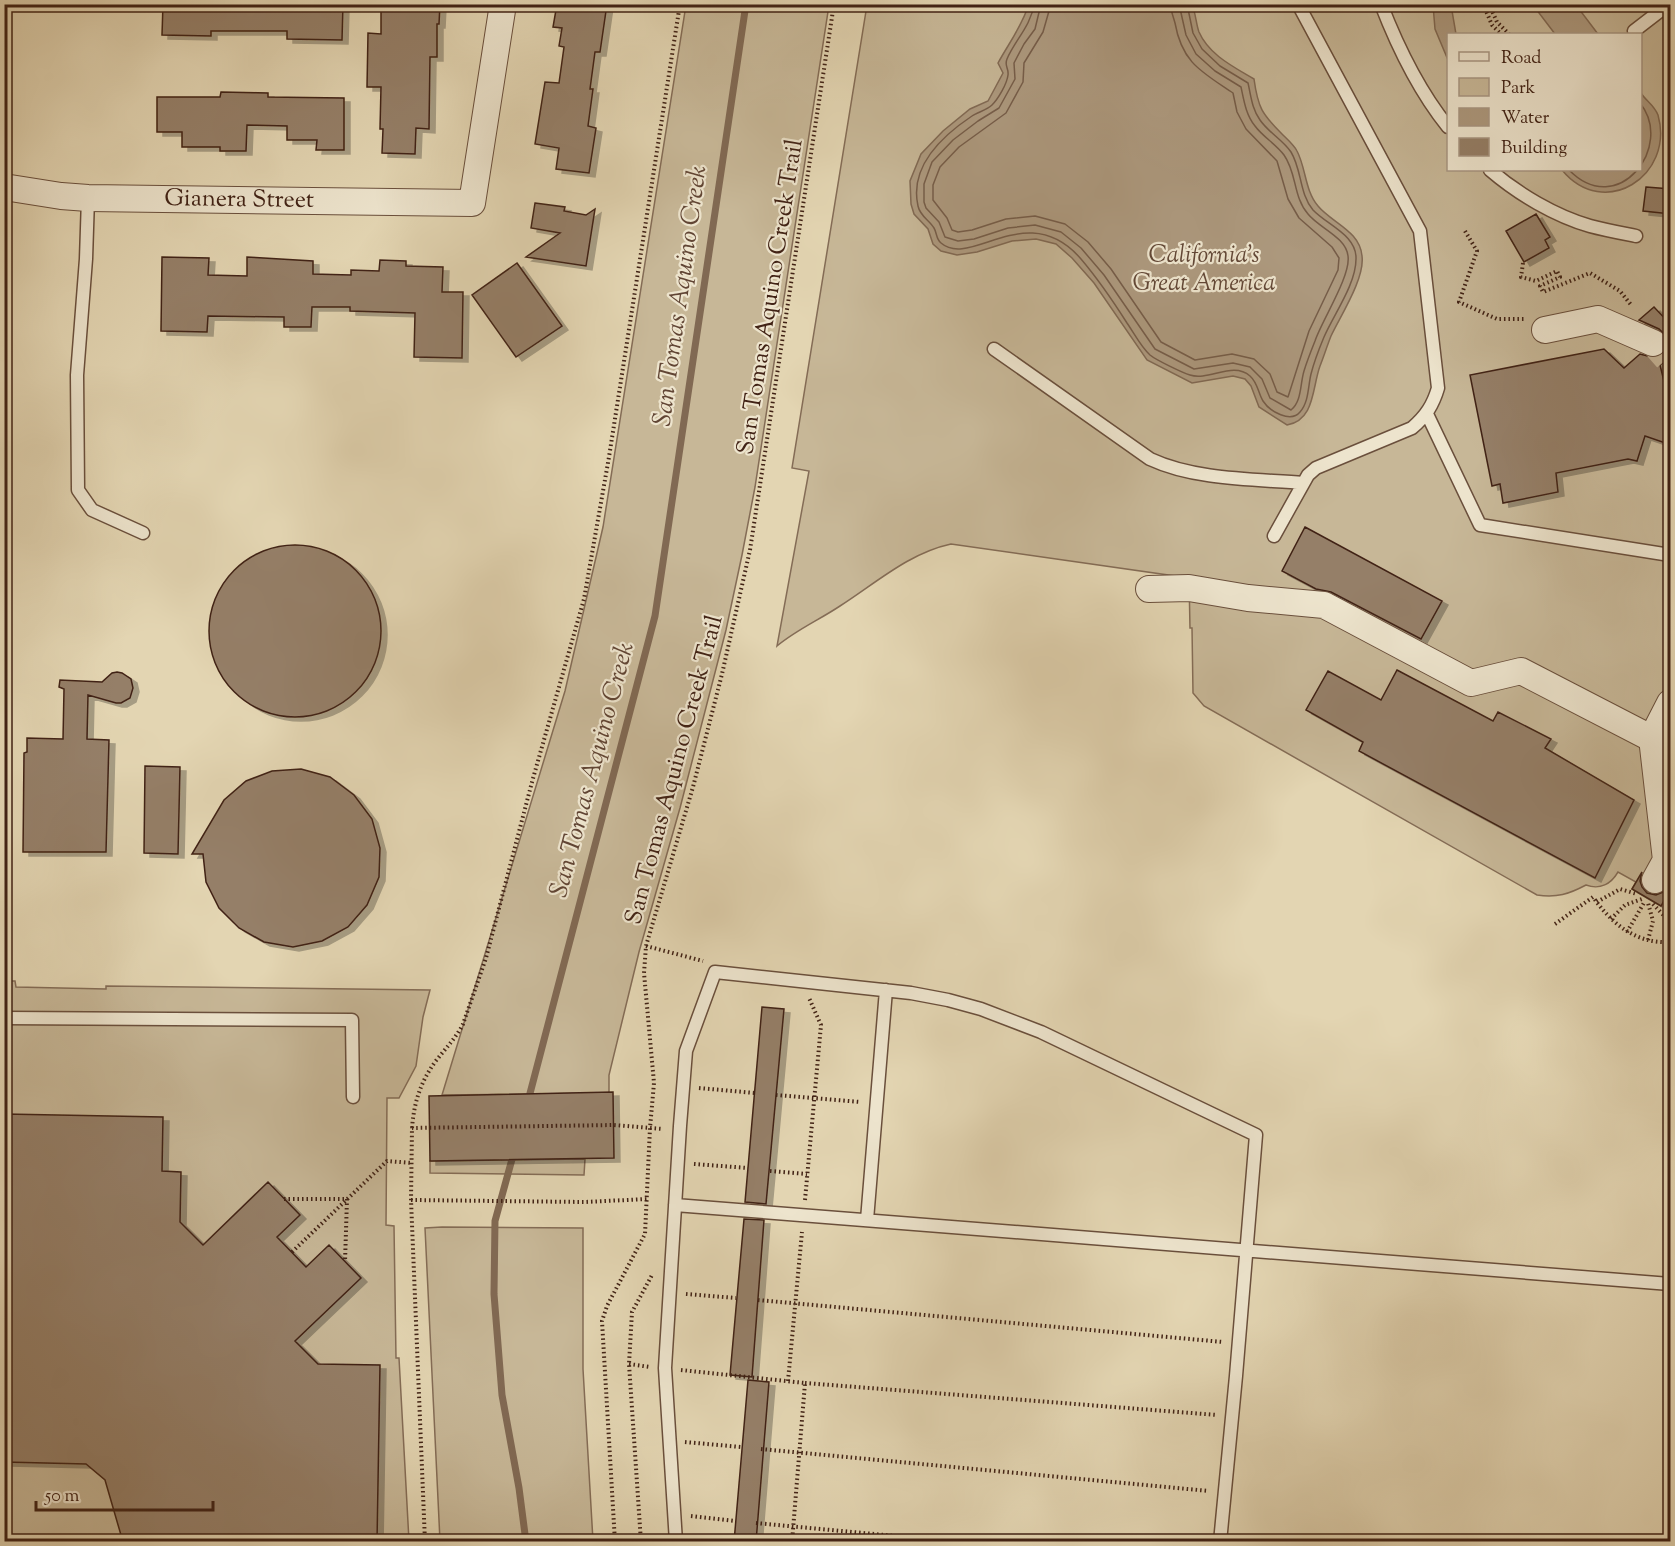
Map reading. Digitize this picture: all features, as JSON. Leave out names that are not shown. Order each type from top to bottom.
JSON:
[{"type":"street","name":"Gianera Street","points":[[4,187],[88,198],[472,203],[503,4]]},
{"type":"street","points":[[1545,330],[1598,319],[1653,343]]},
{"type":"street","points":[[1149,589],[1189,588],[1248,598],[1324,605],[1471,683],[1521,671],[1661,743]]},
{"type":"street","points":[[1651,888],[1666,860],[1661,743],[1671,703]]},
{"type":"lane","points":[[1274,536],[1308,475],[1316,468],[1412,428],[1427,414],[1438,388],[1420,231],[1298,4]]},
{"type":"lane","points":[[1381,4],[1411,70],[1437,113],[1447,125]]},
{"type":"lane","points":[[1634,31],[1670,4]]},
{"type":"lane","points":[[1491,171],[1545,207],[1590,226],[1636,236]]},
{"type":"lane","points":[[88,198],[77,375],[78,490],[92,510],[143,533]]},
{"type":"lane","points":[[994,349],[1150,459],[1166,466],[1204,474],[1303,483]]},
{"type":"lane","points":[[1427,414],[1480,525],[1671,555]]},
{"type":"lane","points":[[676,1542],[665,1368],[677,1162],[686,1051],[715,972],[886,990],[948,1000],[1010,1019],[1256,1135],[1220,1542]]},
{"type":"lane","points":[[867,1220],[886,990]]},
{"type":"lane","points":[[4,1018],[352,1020],[353,1097]]},
{"type":"lane","points":[[675,1205],[1671,1284]]},
{"type":"path","points":[[425,1542],[411,1200],[412,1128],[417,1095],[434,1064],[458,1034],[486,958],[532,782],[584,599],[609,457],[680,4]]},
{"type":"path","name":"San Tomas Aquino Creek Trail","points":[[615,1542],[602,1321],[617,1285],[642,1244],[645,1234],[654,1073],[644,973],[646,946],[696,776],[750,550],[834,4]]},
{"type":"path","points":[[1483,4],[1492,25],[1500,33]]},
{"type":"path","points":[[1489,4],[1497,21],[1508,33]]},
{"type":"path","points":[[1465,231],[1477,251],[1459,302],[1497,319]]},
{"type":"path","points":[[1523,263],[1521,277],[1536,281],[1557,271],[1560,277],[1540,286],[1543,292],[1590,273],[1620,291],[1639,315]]},
{"type":"path","points":[[1597,902],[1620,890],[1651,888]]},
{"type":"path","points":[[1611,919],[1625,905],[1651,888]]},
{"type":"path","points":[[1651,888],[1671,929]]},
{"type":"path","points":[[1627,932],[1651,888]]},
{"type":"path","points":[[1648,940],[1653,921],[1651,888]]},
{"type":"path","points":[[1555,924],[1593,897],[1611,919],[1635,937],[1660,943],[1671,942]]},
{"type":"path","points":[[646,946],[700,962],[710,959]]},
{"type":"path","points":[[788,1381],[821,1025],[808,997],[810,982]]},
{"type":"path","points":[[654,1073],[660,1073]]},
{"type":"path","points":[[683,1086],[755,1093]]},
{"type":"path","points":[[776,1095],[861,1102],[862,1092]]},
{"type":"path","points":[[662,1139],[663,1118]]},
{"type":"path","points":[[412,1128],[614,1125],[663,1129]]},
{"type":"path","points":[[292,1252],[387,1161],[412,1163]]},
{"type":"path","points":[[677,1162],[748,1168]]},
{"type":"path","points":[[770,1171],[807,1174]]},
{"type":"path","points":[[284,1199],[347,1199]]},
{"type":"path","points":[[345,1262],[347,1199]]},
{"type":"path","points":[[411,1200],[584,1202],[648,1199]]},
{"type":"path","points":[[641,1542],[629,1364],[632,1312],[655,1270]]},
{"type":"path","points":[[670,1292],[736,1298]]},
{"type":"path","points":[[758,1300],[1239,1343]]},
{"type":"path","points":[[629,1364],[806,1383],[1232,1416]]},
{"type":"path","points":[[792,1542],[806,1383]]},
{"type":"path","points":[[670,1440],[741,1447]]},
{"type":"path","points":[[761,1449],[1225,1492]]},
{"type":"path","points":[[674,1515],[735,1521]]},
{"type":"path","points":[[756,1523],[960,1542]]},
{"type":"green space","points":[[686,5],[829,5],[755,487],[726,630],[680,808],[639,952],[609,1075],[609,1093],[442,1095],[565,691],[603,527]]},
{"type":"green space","name":"California's Great America","points":[[867,5],[1670,5],[1670,901],[1665,899],[1661,906],[1632,889],[1636,882],[1618,872],[1612,880],[1600,886],[1586,885],[1557,896],[1537,895],[1204,706],[1193,693],[1189,578],[951,544],[921,554],[907,562],[777,646],[809,471],[792,468]]},
{"type":"green space","points":[[5,981],[15,981],[16,987],[106,989],[106,986],[430,990],[423,1017],[416,1066],[399,1098],[387,1098],[386,1225],[394,1226],[396,1358],[399,1358],[409,1541],[5,1542]]},
{"type":"green space","points":[[585,1159],[584,1175],[430,1173],[430,1161]]},
{"type":"green space","points":[[425,1228],[583,1228],[583,1369],[593,1541],[440,1541]]},
{"type":"water","points":[[1029,4],[1192,5],[1203,40],[1223,60],[1254,79],[1262,110],[1297,151],[1314,200],[1324,212],[1351,234],[1360,247],[1362,256],[1360,275],[1330,340],[1308,410],[1296,422],[1287,425],[1259,407],[1251,386],[1245,379],[1233,376],[1192,383],[1147,360],[1094,283],[1056,244],[1036,239],[1012,241],[977,252],[957,255],[941,251],[933,244],[928,229],[914,214],[910,181],[921,154],[943,131],[970,109],[988,101],[1003,73],[998,63],[1019,27]]},
{"type":"water","points":[[1433,5],[1451,5],[1456,33],[1447,33],[1447,58],[1435,29]]},
{"type":"water","points":[[1533,5],[1576,5],[1597,33],[1554,33]]},
{"type":"water","points":[[1642,94],[1658,115],[1660,137],[1656,156],[1646,173],[1632,185],[1615,191],[1597,192],[1579,185],[1563,171],[1642,171]]},
{"type":"building","points":[[163,4],[343,4],[342,40],[287,39],[287,31],[211,31],[211,36],[162,35]]},
{"type":"building","points":[[381,4],[440,4],[439,24],[437,24],[437,57],[430,57],[429,129],[416,128],[415,154],[382,153],[381,87],[367,87],[368,33],[381,34]]},
{"type":"building","points":[[557,4],[607,4],[600,52],[595,52],[590,89],[593,89],[588,126],[596,128],[589,173],[556,169],[559,148],[535,144],[545,82],[559,83],[564,47],[559,46],[562,28],[553,27]]},
{"type":"building","points":[[221,92],[268,93],[268,97],[344,98],[344,150],[316,150],[317,140],[287,140],[287,126],[247,125],[246,151],[220,151],[220,147],[182,147],[182,132],[157,132],[157,97],[220,97]]},
{"type":"building","points":[[1646,187],[1671,189],[1671,214],[1643,211]]},
{"type":"building","points":[[535,203],[565,207],[564,211],[586,215],[595,209],[586,266],[526,257],[560,233],[531,228]]},
{"type":"building","points":[[1536,214],[1550,237],[1545,240],[1549,248],[1524,262],[1506,231]]},
{"type":"building","points":[[162,257],[209,258],[208,275],[247,276],[247,257],[313,261],[313,274],[351,275],[351,270],[379,271],[380,260],[406,261],[406,266],[443,267],[442,292],[463,292],[462,358],[414,357],[415,313],[350,311],[350,307],[312,307],[311,327],[284,327],[284,317],[208,316],[207,332],[161,331]]},
{"type":"building","points":[[517,263],[562,326],[516,357],[472,295]]},
{"type":"building","points":[[1654,307],[1671,325],[1671,356],[1660,365],[1671,410],[1671,445],[1645,436],[1637,461],[1628,459],[1556,473],[1558,492],[1503,503],[1500,484],[1492,486],[1470,375],[1604,349],[1624,368],[1640,354],[1655,358],[1662,355],[1668,342],[1659,329],[1639,320]]},
{"type":"building","points":[[1305,527],[1442,601],[1421,639],[1331,592],[1316,589],[1282,571]]},
{"type":"building","points":[[295,545],[312,546],[328,551],[343,559],[356,570],[367,583],[375,598],[380,614],[380,648],[375,664],[367,679],[356,692],[343,703],[328,711],[312,716],[295,717],[278,716],[262,711],[247,703],[234,692],[223,679],[215,664],[210,648],[209,631],[210,614],[215,598],[223,583],[234,570],[247,559],[262,551],[278,546]]},
{"type":"building","points":[[1397,670],[1493,721],[1498,712],[1551,739],[1545,748],[1634,800],[1595,878],[1359,751],[1363,742],[1306,710],[1328,671],[1381,700]]},
{"type":"building","points":[[117,672],[131,679],[133,688],[130,698],[116,703],[88,695],[87,739],[109,740],[106,852],[23,852],[24,753],[27,752],[27,738],[63,739],[64,689],[59,687],[60,680],[102,682],[112,673]]},
{"type":"building","points":[[145,766],[180,767],[178,854],[144,853]]},
{"type":"building","points":[[301,769],[330,777],[354,795],[372,819],[380,848],[379,877],[367,905],[348,927],[322,941],[293,947],[264,942],[239,928],[219,908],[206,882],[203,854],[192,854],[224,800],[246,781],[272,771]]},
{"type":"building","points":[[1642,872],[1640,881],[1647,893],[1656,895],[1668,887],[1671,888],[1661,906],[1632,889]]},
{"type":"building","points":[[762,1007],[784,1009],[766,1204],[745,1202]]},
{"type":"building","points":[[613,1092],[614,1158],[430,1161],[429,1096]]},
{"type":"building","points":[[4,1114],[163,1117],[162,1171],[181,1172],[180,1222],[203,1245],[268,1182],[300,1215],[277,1237],[306,1267],[329,1245],[361,1278],[295,1341],[318,1364],[380,1365],[377,1542],[123,1542],[105,1480],[86,1464],[4,1462]]},
{"type":"building","points":[[744,1219],[764,1220],[752,1377],[730,1375]]},
{"type":"building","points":[[748,1380],[769,1382],[756,1542],[734,1542]]},
{"type":"waterway","name":"San Tomas Aquino Creek","points":[[528,1101],[655,616],[746,4]]},
{"type":"waterway","name":"San Tomas Aquino Creek","points":[[514,1152],[495,1221],[494,1294],[502,1395],[526,1542]]},
{"type":"tunnel","points":[[1653,343],[1667,359]]}]
